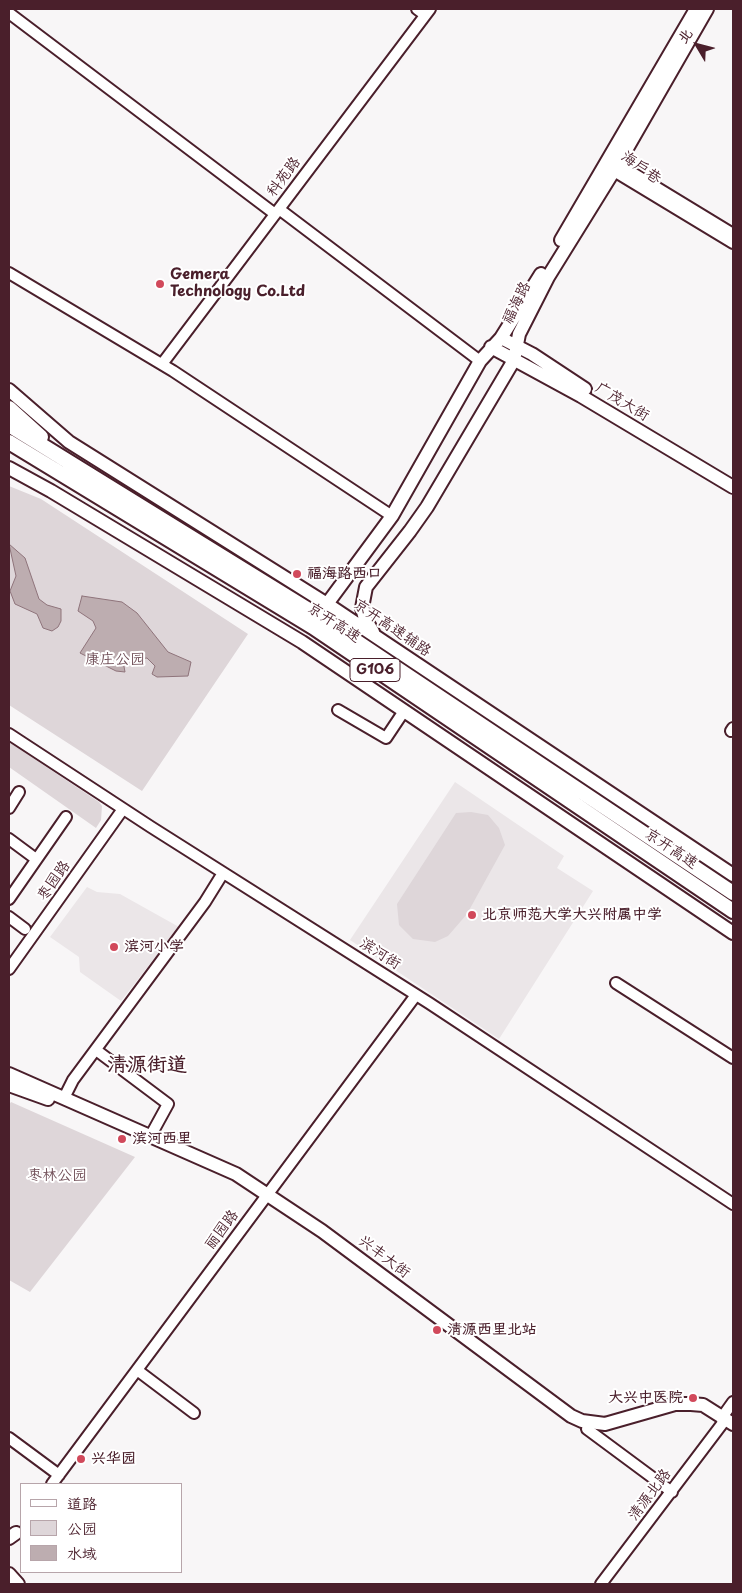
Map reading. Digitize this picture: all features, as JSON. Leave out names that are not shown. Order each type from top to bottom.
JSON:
[{"type":"highway","points":[[9,408],[63,458]]},
{"type":"highway","name":"京开高速","points":[[9,425],[320,617],[733,893]]},
{"type":"highway","name":"京开高速","points":[[9,442],[313,627],[733,911]]},
{"type":"highway","points":[[9,454],[54,469]]},
{"type":"main road","name":"福海路","points":[[327,604],[392,516],[480,361],[501,338],[613,165],[696,9]]},
{"type":"main road","name":"福海路","points":[[376,636],[365,619],[362,608],[366,587],[410,532],[427,506],[514,360],[520,334],[548,277],[707,9]]},
{"type":"main road","name":"广茂大街","points":[[501,338],[518,346],[733,478]]},
{"type":"main road","name":"广茂大街","points":[[492,347],[582,396],[733,488]]},
{"type":"main road","name":"京开高速辅路","points":[[9,390],[69,442],[327,604],[733,875]]},
{"type":"main road","points":[[9,468],[60,496],[302,642],[733,933]]},
{"type":"main road","name":"兴丰大街","points":[[9,1074],[236,1174],[563,1418],[587,1429],[602,1431],[616,1430],[675,1413],[693,1411],[726,1422]]},
{"type":"main road","name":"兴丰大街","points":[[9,1085],[58,1103],[224,1176],[265,1197],[322,1231],[571,1416],[582,1421],[605,1424],[675,1404],[703,1405],[726,1422],[733,1432]]},
{"type":"main road","points":[[9,1574],[18,1584]]},
{"type":"street","name":"科苑路","points":[[162,364],[277,212],[424,11]]},
{"type":"street","points":[[9,13],[480,361]]},
{"type":"street","name":"海户巷","points":[[613,165],[733,234]]},
{"type":"street","name":"海户巷","points":[[613,165],[733,243]]},
{"type":"street","points":[[9,273],[162,364],[392,516]]},
{"type":"street","points":[[338,710],[386,738],[404,711]]},
{"type":"street","name":"滨河街","points":[[9,734],[413,999],[733,1204]]},
{"type":"street","points":[[9,808],[18,792]]},
{"type":"street","name":"枣园路","points":[[9,969],[123,809]]},
{"type":"street","points":[[9,899],[66,817]]},
{"type":"street","points":[[9,839],[36,859]]},
{"type":"street","points":[[64,1098],[96,1050],[205,902],[223,873]]},
{"type":"street","points":[[9,917],[25,929]]},
{"type":"street","points":[[616,983],[733,1058]]},
{"type":"street","name":"丽园路","points":[[53,1483],[413,999]]},
{"type":"street","points":[[96,1050],[168,1104],[150,1135]]},
{"type":"street","points":[[137,1370],[194,1413]]},
{"type":"street","name":"清源北路","points":[[602,1584],[726,1422],[733,1402]]},
{"type":"street","points":[[587,1429],[672,1492]]},
{"type":"street","points":[[9,1438],[59,1474]]},
{"type":"shaded area","name":"北京师范大学大兴附属中学","points":[[455,782],[564,856],[557,868],[593,891],[499,1039],[350,940]]},
{"type":"shaded area","name":"滨河小学","points":[[87,887],[97,892],[120,894],[179,927],[121,1001],[80,972],[79,957],[50,937]]},
{"type":"green space","name":"康庄公园","points":[[9,486],[41,499],[248,634],[142,791],[9,705]]},
{"type":"green space","points":[[9,742],[99,802],[102,806],[101,820],[96,828],[9,767]]},
{"type":"green space","points":[[471,812],[488,815],[499,828],[505,845],[467,914],[448,936],[435,942],[413,939],[399,925],[397,904],[456,813]]},
{"type":"green space","name":"枣林公园","points":[[11,1102],[135,1157],[30,1292],[9,1280],[9,1105]]},
{"type":"water","points":[[9,544],[25,558],[39,599],[47,605],[61,609],[61,621],[58,627],[52,631],[43,628],[37,614],[15,604],[10,591],[16,576]]},
{"type":"water","points":[[82,596],[122,602],[137,613],[168,652],[191,662],[188,676],[157,677],[152,674],[155,666],[147,658],[123,661],[125,672],[116,671],[80,653],[96,628],[93,621],[78,611]]},
{"type":"place","name":"Gemera Technology Co.Ltd","points":[[160,284]]},
{"type":"place","name":"福海路西口","points":[[297,574]]},
{"type":"place","name":"北京师范大学大兴附属中学","points":[[472,915]]},
{"type":"place","name":"滨河小学","points":[[114,947]]},
{"type":"place","name":"滨河西里","points":[[122,1139]]},
{"type":"place","name":"清源西里北站","points":[[437,1330]]},
{"type":"place","name":"大兴中医院","points":[[693,1398]]},
{"type":"place","name":"兴华园","points":[[81,1459]]},
{"type":"district","name":"清源街道","points":[[147,1065]]}]
